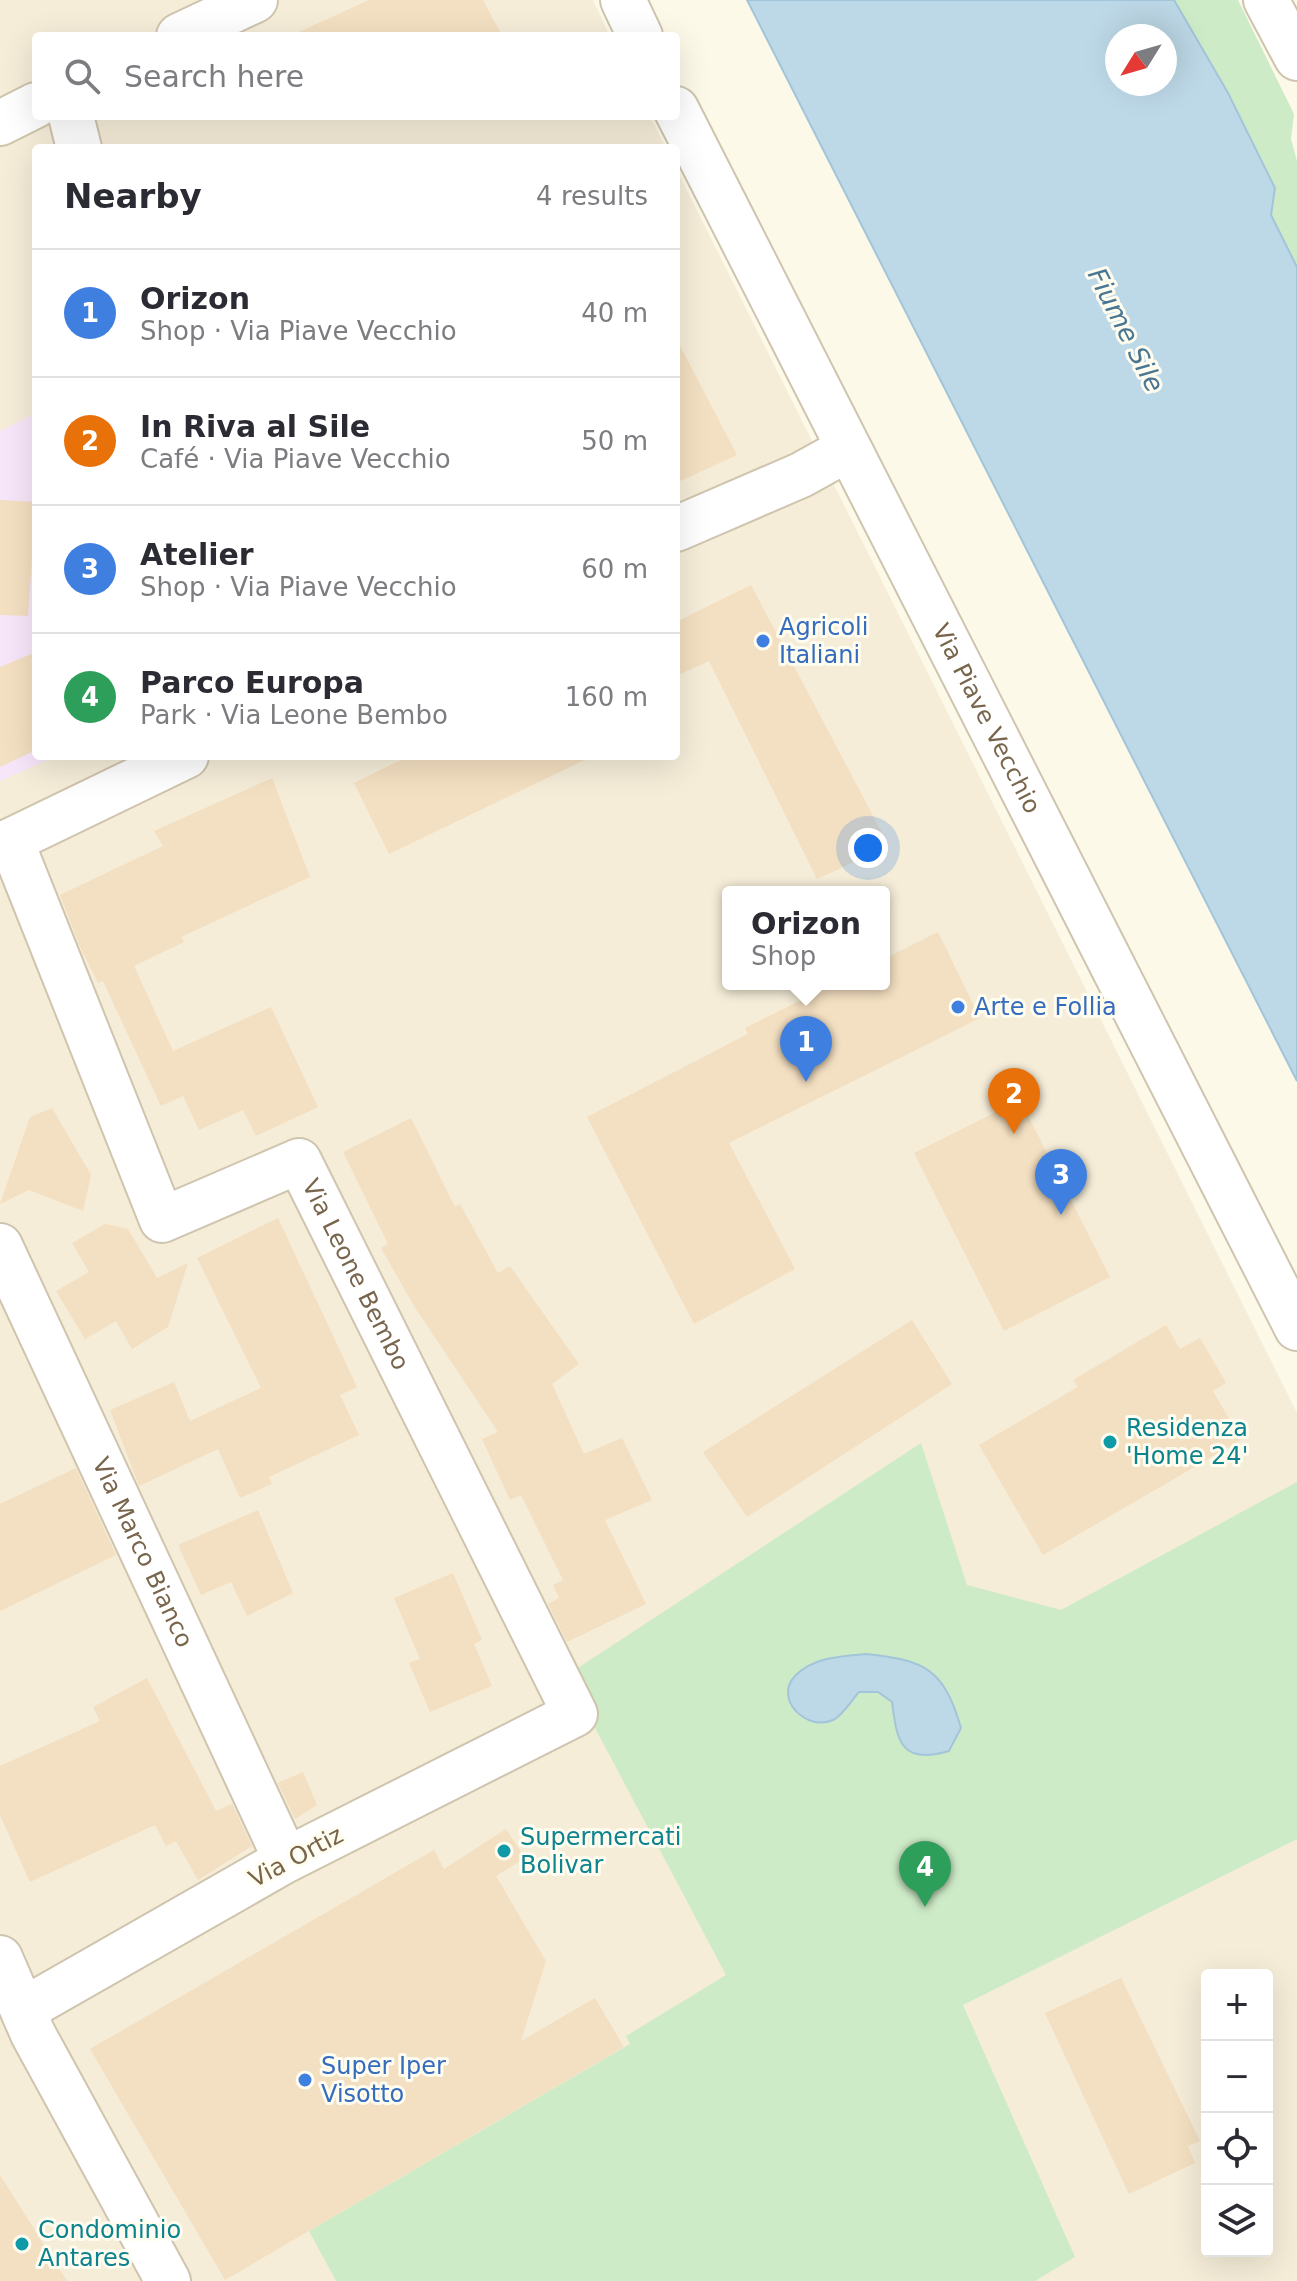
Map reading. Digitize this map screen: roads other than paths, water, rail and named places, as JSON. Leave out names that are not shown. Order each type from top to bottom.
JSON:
[{"type":"street","points":[[623,0],[638,32]]},
{"type":"street","points":[[1266,0],[1297,58]]},
{"type":"street","points":[[186,32],[239,3]]},
{"type":"street","points":[[0,123],[32,107]]},
{"type":"street","name":"Via Piave Vecchio","points":[[680,117],[1297,1328]]},
{"type":"street","points":[[72,120],[78,144]]},
{"type":"street","points":[[680,527],[801,475],[848,449]]},
{"type":"street","points":[[6,843],[178,760]]},
{"type":"street","name":"Via Leone Bembo","points":[[6,843],[162,1220],[299,1161],[575,1714]]},
{"type":"street","name":"Via Marco Bianco","points":[[0,1246],[286,1860]]},
{"type":"street","name":"Via Ortiz","points":[[28,2022],[286,1860],[575,1714]]},
{"type":"street","points":[[0,1958],[28,2022],[168,2281]]},
{"type":"water","name":"Fiume Sile","points":[[747,0],[1174,0],[1228,93],[1275,188],[1271,215],[1297,267],[1297,1081]]},
{"type":"water","points":[[866,1654],[918,1664],[939,1680],[961,1728],[949,1751],[921,1755],[905,1747],[896,1729],[892,1702],[878,1692],[859,1692],[840,1715],[823,1722],[804,1717],[790,1703],[789,1685],[802,1670],[828,1659]]},
{"type":"place","name":"Agricoli Italiani","points":[[763,641]]},
{"type":"place","name":"Arte e Follia","points":[[958,1007]]},
{"type":"place","name":"Orizon","points":[[806,1082]]},
{"type":"place","name":"In Riva al Sile","points":[[1014,1134]]},
{"type":"place","name":"Atelier","points":[[1061,1215]]},
{"type":"place","name":"Residenza 'Home 24'","points":[[1110,1442]]},
{"type":"place","name":"Supermercati Bolivar","points":[[504,1851]]},
{"type":"place","name":"Parco Europa","points":[[925,1907]]},
{"type":"place","name":"Super Iper Visotto","points":[[305,2080]]},
{"type":"place","name":"Condominio Antares","points":[[22,2244]]}]
